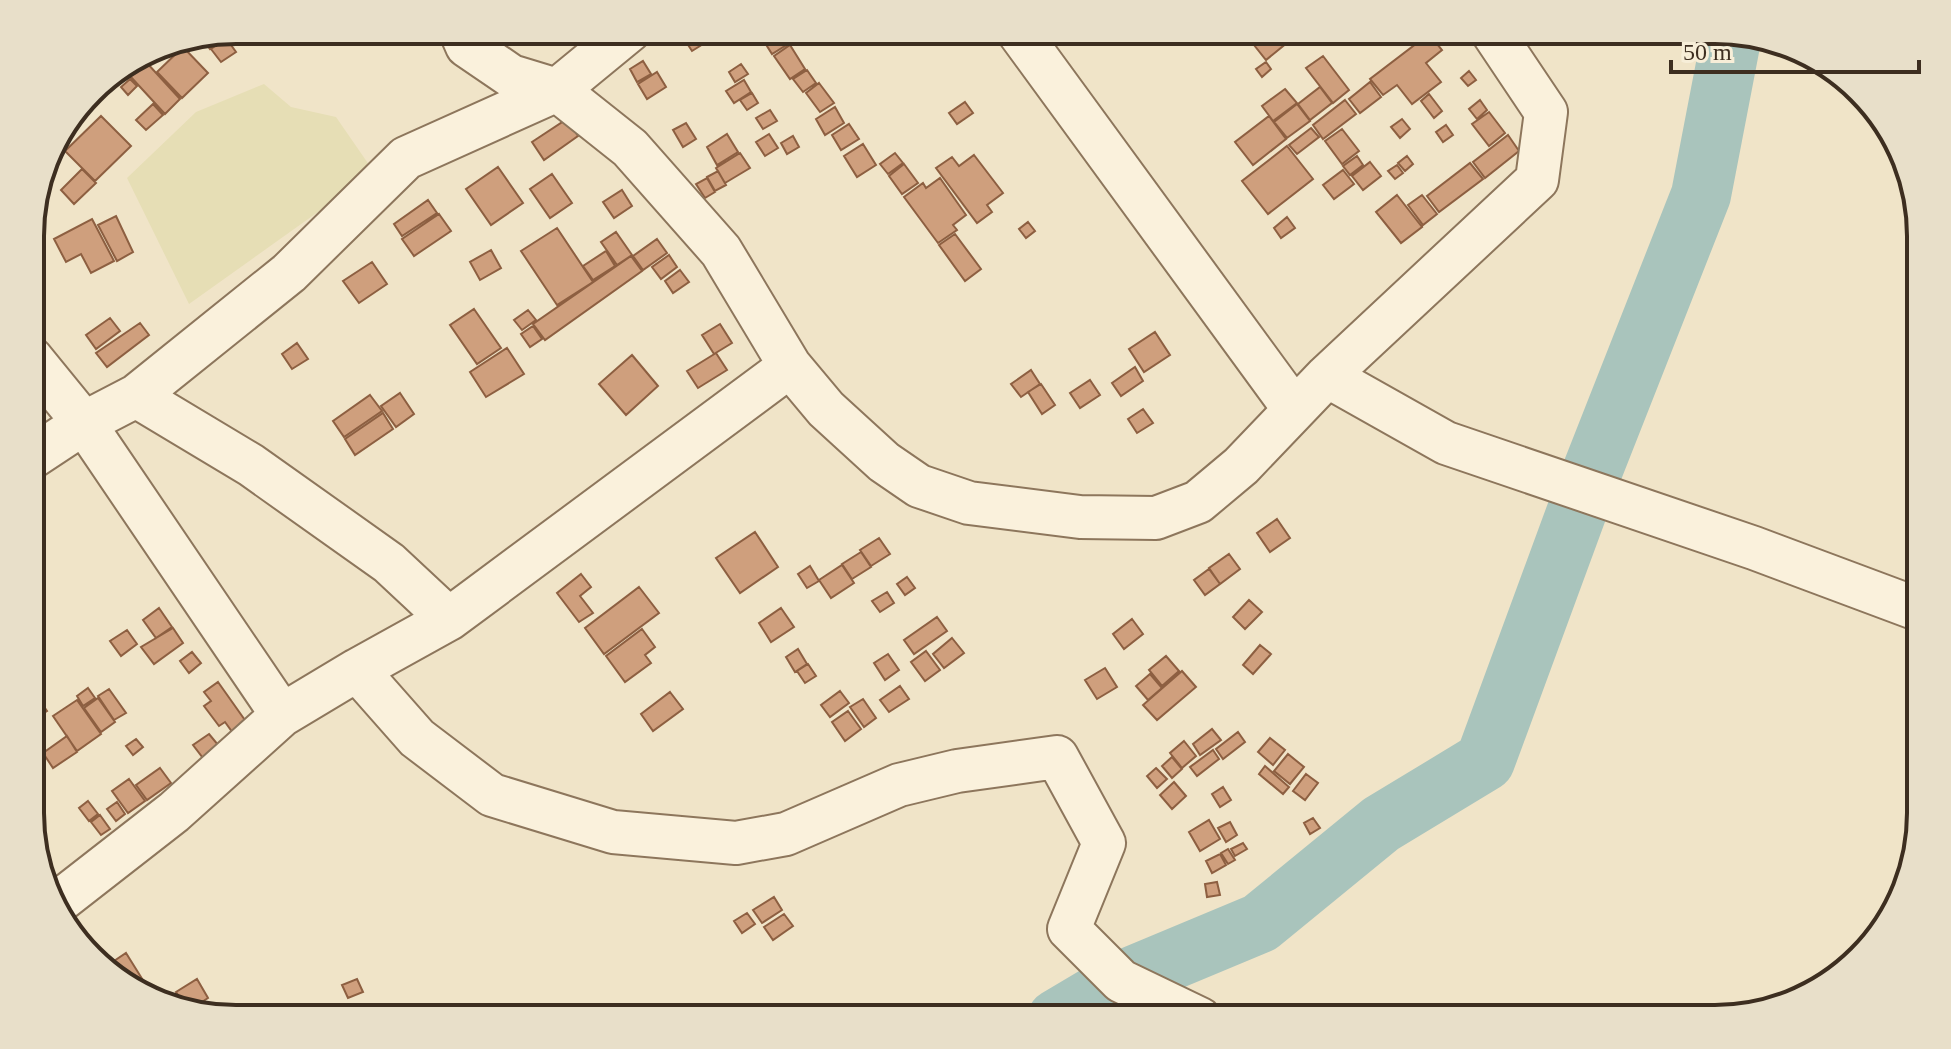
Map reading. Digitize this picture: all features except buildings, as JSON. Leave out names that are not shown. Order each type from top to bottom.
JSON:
[{"type":"street","points":[[466,44],[511,76],[557,90],[630,148],[721,251],[790,366],[826,409],[884,462],[919,486],[969,503],[1080,517],[1156,518],[1198,502],[1241,466],[1327,376],[1537,180],[1546,112],[1500,44]]},
{"type":"street","points":[[44,449],[84,423],[136,396],[289,273],[406,158],[557,90],[613,44]]},
{"type":"street","points":[[1027,44],[1294,409]]},
{"type":"street","points":[[64,897],[174,812],[282,715],[449,619],[790,366]]},
{"type":"street","points":[[44,374],[84,423],[282,715]]},
{"type":"street","points":[[1327,376],[1446,443],[1754,548],[1907,605]]},
{"type":"street","points":[[136,396],[251,465],[389,563],[449,619]]},
{"type":"street","points":[[357,670],[417,738],[492,795],[613,832],[736,843],[786,834],[899,785],[957,771],[1057,757],[1104,843],[1069,929],[1121,981],[1171,1005]]},
{"type":"shaded area","points":[[264,84],[291,107],[336,117],[374,172],[189,304],[127,178],[196,112]]},
{"type":"waterway","points":[[1081,1005],[1121,981],[1260,923],[1381,824],[1485,761],[1584,492],[1701,195],[1730,44]]}]
